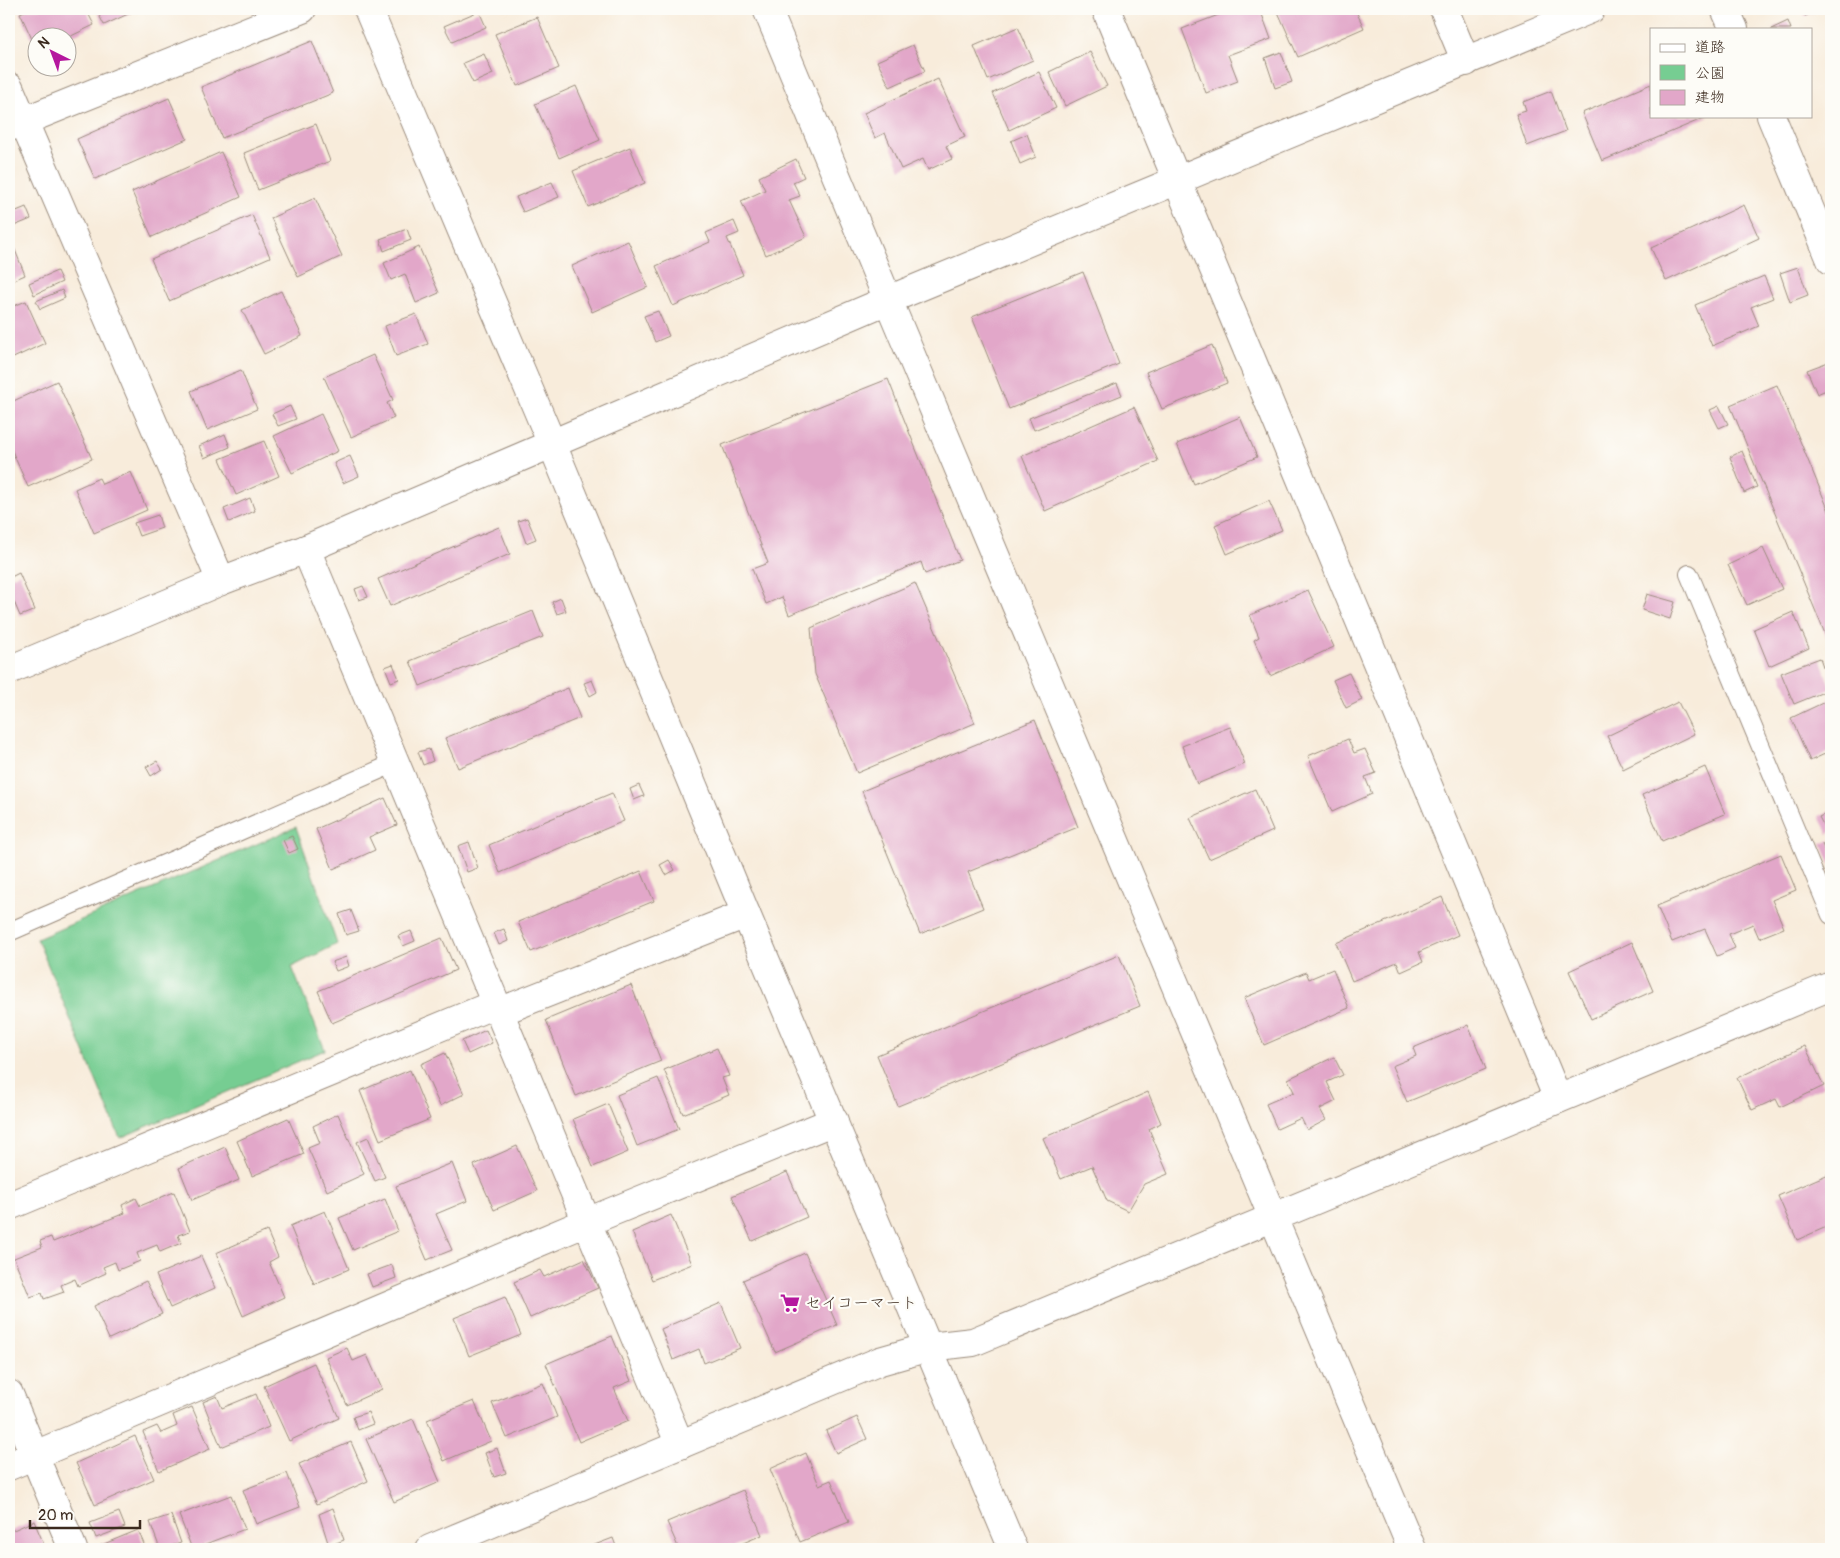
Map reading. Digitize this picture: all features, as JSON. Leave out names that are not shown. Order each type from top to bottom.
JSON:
[{"type":"street","points":[[16,124],[302,9]]},
{"type":"street","points":[[368,9],[552,444],[746,914],[1013,1549]]},
{"type":"street","points":[[767,9],[1412,1549]]},
{"type":"street","points":[[1106,9],[1558,1099]]},
{"type":"street","points":[[1444,9],[1466,62]]},
{"type":"street","points":[[9,670],[221,581],[306,549],[888,300],[1591,9]]},
{"type":"street","points":[[1726,9],[1734,28]]},
{"type":"street","points":[[9,87],[16,124],[221,581]]},
{"type":"street","points":[[1772,118],[1831,260]]},
{"type":"street","points":[[306,549],[680,1445]]},
{"type":"street","points":[[9,1206],[497,1008],[746,914]]},
{"type":"street","points":[[430,1549],[880,1361],[929,1347],[973,1342],[1831,986]]},
{"type":"street","points":[[9,1466],[587,1222],[834,1121]]},
{"type":"street","points":[[9,1394],[73,1549]]},
{"type":"lane","points":[[1689,574],[1831,915]]},
{"type":"lane","points":[[9,932],[395,763]]},
{"type":"green space","points":[[296,827],[337,944],[292,967],[325,1050],[120,1138],[37,939]]},
{"type":"building","points":[[29,9],[86,9],[94,25],[78,33],[78,28],[28,28],[28,30],[20,13]]},
{"type":"building","points":[[96,9],[139,9],[104,25]]},
{"type":"building","points":[[1234,9],[1260,9],[1271,39],[1228,55],[1238,81],[1206,93],[1182,29]]},
{"type":"building","points":[[1287,9],[1355,9],[1364,28],[1298,57],[1278,12]]},
{"type":"building","points":[[1802,9],[1822,9],[1805,16]]},
{"type":"building","points":[[479,11],[486,27],[452,42],[444,26]]},
{"type":"building","points":[[537,17],[559,68],[517,86],[495,34]]},
{"type":"building","points":[[1788,21],[1791,28],[1773,28]]},
{"type":"building","points":[[1018,27],[1033,60],[988,80],[974,46]]},
{"type":"building","points":[[312,41],[333,93],[222,138],[201,87]]},
{"type":"building","points":[[913,45],[925,71],[890,87],[877,61]]},
{"type":"building","points":[[1090,52],[1107,86],[1065,106],[1049,72]]},
{"type":"building","points":[[1281,52],[1292,82],[1275,88],[1265,58]]},
{"type":"building","points":[[484,54],[493,74],[473,83],[463,63]]},
{"type":"building","points":[[1039,72],[1056,108],[1009,130],[993,93]]},
{"type":"building","points":[[938,79],[965,137],[946,146],[952,159],[928,170],[923,159],[901,169],[885,133],[875,138],[864,113]]},
{"type":"building","points":[[1650,84],[1650,118],[1704,118],[1602,161],[1582,113]]},
{"type":"building","points":[[576,86],[600,140],[559,158],[535,104]]},
{"type":"building","points":[[1551,91],[1566,131],[1527,146],[1516,114],[1526,111],[1523,102]]},
{"type":"building","points":[[169,98],[187,139],[95,179],[77,139]]},
{"type":"building","points":[[316,124],[330,161],[258,190],[244,153]]},
{"type":"building","points":[[1027,134],[1036,157],[1020,164],[1011,141]]},
{"type":"building","points":[[630,147],[645,183],[588,207],[573,171]]},
{"type":"building","points":[[221,152],[241,197],[152,237],[132,192]]},
{"type":"building","points":[[796,159],[804,177],[793,182],[800,196],[789,200],[806,237],[766,255],[741,201],[765,190],[759,177]]},
{"type":"building","points":[[552,182],[559,197],[523,212],[516,197]]},
{"type":"building","points":[[315,198],[342,256],[298,277],[271,218]]},
{"type":"building","points":[[1744,205],[1759,238],[1666,281],[1651,248]]},
{"type":"building","points":[[26,207],[31,219],[9,228],[9,214]]},
{"type":"building","points":[[252,215],[270,257],[169,301],[151,259]]},
{"type":"building","points":[[734,221],[739,233],[727,238],[743,275],[673,306],[656,266],[710,242],[706,233]]},
{"type":"building","points":[[407,229],[411,240],[384,251],[380,239]]},
{"type":"building","points":[[9,235],[25,275],[9,282]]},
{"type":"building","points":[[628,241],[648,287],[592,312],[572,266]]},
{"type":"building","points":[[419,247],[439,293],[416,303],[405,274],[391,280],[384,263]]},
{"type":"building","points":[[1798,267],[1808,295],[1790,302],[1780,273]]},
{"type":"building","points":[[57,271],[62,282],[34,295],[29,283]]},
{"type":"building","points":[[1083,272],[1119,364],[1009,409],[972,317]]},
{"type":"building","points":[[1764,276],[1773,298],[1751,307],[1759,326],[1712,346],[1695,305]]},
{"type":"building","points":[[62,290],[65,298],[40,309],[36,301]]},
{"type":"building","points":[[281,291],[302,336],[264,354],[242,310]]},
{"type":"building","points":[[26,301],[45,343],[9,360],[9,308]]},
{"type":"building","points":[[658,311],[669,336],[655,342],[644,316]]},
{"type":"building","points":[[416,314],[428,344],[396,356],[385,326]]},
{"type":"building","points":[[1212,345],[1227,383],[1162,409],[1146,372]]},
{"type":"building","points":[[373,355],[393,400],[387,403],[394,418],[351,437],[324,377]]},
{"type":"building","points":[[1831,361],[1831,388],[1817,394],[1807,370]]},
{"type":"building","points":[[241,370],[257,409],[207,430],[191,391]]},
{"type":"building","points":[[888,379],[960,560],[925,574],[921,562],[789,615],[782,597],[766,604],[752,569],[768,563],[722,445]]},
{"type":"building","points":[[57,381],[92,459],[28,487],[9,444],[9,403]]},
{"type":"building","points":[[1117,383],[1122,395],[1034,430],[1029,418]]},
{"type":"building","points":[[1777,385],[1831,516],[1831,639],[1828,641],[1730,405]]},
{"type":"building","points":[[290,406],[296,419],[278,426],[272,414]]},
{"type":"building","points":[[1719,406],[1728,424],[1719,428],[1710,410]]},
{"type":"building","points":[[1134,407],[1158,461],[1045,511],[1022,456]]},
{"type":"building","points":[[321,414],[338,451],[292,473],[274,436]]},
{"type":"building","points":[[1240,417],[1257,457],[1194,484],[1177,444]]},
{"type":"building","points":[[225,434],[230,447],[204,458],[199,446]]},
{"type":"building","points":[[264,441],[279,476],[236,495],[220,459]]},
{"type":"building","points":[[1742,451],[1757,487],[1744,493],[1730,457]]},
{"type":"building","points":[[350,456],[359,476],[343,483],[334,463]]},
{"type":"building","points":[[131,472],[147,510],[94,533],[75,489],[99,478],[102,484]]},
{"type":"building","points":[[250,498],[255,511],[229,522],[224,509]]},
{"type":"building","points":[[1269,501],[1282,530],[1227,554],[1215,525]]},
{"type":"building","points":[[158,515],[162,528],[139,536],[134,523]]},
{"type":"building","points":[[527,518],[536,539],[526,543],[518,521]]},
{"type":"building","points":[[499,527],[510,554],[390,606],[378,579]]},
{"type":"building","points":[[1763,548],[1782,589],[1747,605],[1728,565]]},
{"type":"building","points":[[19,573],[35,610],[20,616],[9,590],[9,578]]},
{"type":"building","points":[[915,583],[975,723],[857,773],[815,674],[811,628]]},
{"type":"building","points":[[363,586],[368,597],[359,600],[355,589]]},
{"type":"building","points":[[1308,590],[1334,647],[1270,676],[1254,640],[1259,637],[1250,615]]},
{"type":"building","points":[[1647,594],[1675,602],[1670,619],[1642,610]]},
{"type":"building","points":[[561,598],[566,611],[557,614],[552,602]]},
{"type":"building","points":[[533,611],[543,637],[420,686],[410,661]]},
{"type":"building","points":[[1793,612],[1809,648],[1769,666],[1754,629]]},
{"type":"building","points":[[1820,658],[1831,689],[1794,704],[1781,673]]},
{"type":"building","points":[[393,664],[399,679],[391,682],[385,667]]},
{"type":"building","points":[[1349,673],[1362,700],[1346,708],[1333,680]]},
{"type":"building","points":[[592,680],[597,692],[590,696],[584,683]]},
{"type":"building","points":[[568,688],[580,718],[458,768],[445,738]]},
{"type":"building","points":[[1831,699],[1831,751],[1810,761],[1791,718]]},
{"type":"building","points":[[1678,702],[1694,734],[1623,769],[1607,736]]},
{"type":"building","points":[[1035,720],[1078,827],[968,872],[983,908],[920,934],[862,791]]},
{"type":"building","points":[[1230,727],[1245,764],[1197,784],[1182,746]]},
{"type":"building","points":[[1348,739],[1354,753],[1365,749],[1376,773],[1365,777],[1372,794],[1332,812],[1308,756]]},
{"type":"building","points":[[429,749],[433,761],[423,765],[418,752]]},
{"type":"building","points":[[157,761],[162,769],[151,776],[146,767]]},
{"type":"building","points":[[1705,767],[1725,814],[1662,841],[1642,795]]},
{"type":"building","points":[[639,785],[644,796],[634,800],[630,789]]},
{"type":"building","points":[[1255,789],[1273,831],[1209,859],[1190,818]]},
{"type":"building","points":[[612,793],[624,821],[500,873],[489,845]]},
{"type":"building","points":[[385,798],[397,825],[369,837],[375,850],[333,869],[316,829]]},
{"type":"building","points":[[1831,811],[1831,832],[1828,834],[1819,817]]},
{"type":"building","points":[[292,836],[298,849],[289,853],[283,840]]},
{"type":"building","points":[[1831,840],[1831,866],[1822,844]]},
{"type":"building","points":[[469,842],[478,868],[467,872],[458,846]]},
{"type":"building","points":[[1781,854],[1796,890],[1772,900],[1784,928],[1759,938],[1753,924],[1729,934],[1735,948],[1717,956],[1705,929],[1672,942],[1657,906]]},
{"type":"building","points":[[669,860],[675,870],[666,875],[660,865]]},
{"type":"building","points":[[641,871],[654,901],[531,952],[518,922]]},
{"type":"building","points":[[1442,897],[1458,935],[1419,952],[1423,962],[1401,972],[1397,962],[1352,981],[1336,943]]},
{"type":"building","points":[[351,910],[359,931],[346,935],[339,914]]},
{"type":"building","points":[[504,929],[508,941],[499,945],[494,933]]},
{"type":"building","points":[[411,931],[415,941],[403,946],[398,936]]},
{"type":"building","points":[[442,938],[456,970],[332,1023],[318,991]]},
{"type":"building","points":[[1632,942],[1653,991],[1591,1019],[1569,971]]},
{"type":"building","points":[[1119,955],[1140,1006],[898,1106],[877,1055]]},
{"type":"building","points":[[346,957],[349,966],[336,971],[332,962]]},
{"type":"building","points":[[1333,969],[1349,1008],[1264,1045],[1244,998],[1306,972],[1309,979]]},
{"type":"building","points":[[631,985],[661,1061],[576,1096],[546,1020]]},
{"type":"building","points":[[1468,1025],[1486,1069],[1407,1102],[1392,1066],[1416,1056],[1413,1048]]},
{"type":"building","points":[[486,1030],[492,1043],[468,1054],[462,1041]]},
{"type":"building","points":[[1805,1046],[1824,1086],[1780,1107],[1776,1099],[1752,1110],[1737,1078]]},
{"type":"building","points":[[717,1048],[729,1076],[722,1078],[729,1095],[683,1114],[664,1070]]},
{"type":"building","points":[[445,1053],[464,1094],[440,1106],[421,1064]]},
{"type":"building","points":[[1334,1057],[1343,1075],[1327,1082],[1336,1101],[1320,1109],[1326,1120],[1307,1130],[1301,1118],[1277,1129],[1266,1104],[1294,1092],[1288,1079]]},
{"type":"building","points":[[410,1070],[430,1119],[380,1140],[360,1091]]},
{"type":"building","points":[[658,1078],[679,1129],[637,1146],[617,1095]]},
{"type":"building","points":[[1148,1092],[1161,1123],[1149,1129],[1168,1174],[1144,1184],[1128,1211],[1107,1201],[1092,1166],[1061,1179],[1043,1138]]},
{"type":"building","points":[[608,1104],[628,1152],[593,1167],[573,1119]]},
{"type":"building","points":[[338,1114],[364,1174],[327,1191],[308,1148],[320,1143],[313,1126]]},
{"type":"building","points":[[288,1118],[304,1154],[252,1176],[237,1141]]},
{"type":"building","points":[[368,1137],[385,1177],[375,1181],[357,1142]]},
{"type":"building","points":[[517,1146],[537,1191],[494,1210],[474,1165]]},
{"type":"building","points":[[225,1147],[239,1180],[192,1200],[179,1168]]},
{"type":"building","points":[[452,1163],[467,1201],[436,1214],[452,1250],[427,1260],[396,1186]]},
{"type":"building","points":[[787,1172],[807,1217],[752,1241],[732,1196]]},
{"type":"building","points":[[1831,1173],[1831,1225],[1797,1240],[1778,1196]]},
{"type":"building","points":[[174,1192],[190,1231],[178,1235],[181,1243],[160,1252],[157,1245],[137,1253],[140,1261],[118,1270],[115,1262],[103,1267],[106,1273],[78,1286],[75,1279],[61,1285],[64,1292],[44,1299],[42,1293],[30,1297],[14,1258],[42,1247],[40,1241],[51,1237],[53,1242],[125,1213],[122,1205],[136,1198],[140,1206]]},
{"type":"building","points":[[385,1199],[398,1231],[353,1250],[339,1218]]},
{"type":"building","points":[[325,1211],[349,1269],[314,1284],[290,1226]]},
{"type":"building","points":[[671,1215],[692,1264],[652,1280],[632,1232]]},
{"type":"building","points":[[267,1231],[278,1257],[269,1262],[284,1297],[243,1316],[216,1253]]},
{"type":"building","name":"セイコーマート","points":[[805,1253],[837,1325],[775,1352],[743,1280]]},
{"type":"building","points":[[201,1256],[215,1288],[170,1308],[156,1275]]},
{"type":"building","points":[[584,1259],[598,1288],[530,1318],[514,1282],[540,1270],[544,1277]]},
{"type":"building","points":[[392,1265],[396,1278],[372,1287],[367,1274]]},
{"type":"building","points":[[146,1281],[162,1314],[109,1339],[94,1306]]},
{"type":"building","points":[[505,1297],[521,1335],[469,1356],[454,1318]]},
{"type":"building","points":[[721,1303],[740,1348],[704,1363],[699,1349],[673,1360],[661,1329]]},
{"type":"building","points":[[612,1336],[631,1381],[614,1388],[628,1421],[579,1442],[546,1364]]},
{"type":"building","points":[[347,1348],[353,1361],[367,1355],[382,1389],[347,1405],[326,1357]]},
{"type":"building","points":[[314,1363],[339,1418],[289,1441],[264,1386]]},
{"type":"building","points":[[543,1383],[557,1417],[507,1438],[492,1403]]},
{"type":"building","points":[[256,1394],[269,1427],[221,1447],[203,1402],[217,1396],[222,1408]]},
{"type":"building","points":[[474,1401],[491,1441],[444,1461],[427,1420]]},
{"type":"building","points":[[192,1407],[210,1449],[159,1471],[143,1432],[157,1426],[161,1433],[177,1426],[173,1415]]},
{"type":"building","points":[[368,1412],[373,1424],[358,1430],[353,1417]]},
{"type":"building","points":[[857,1417],[867,1439],[836,1453],[826,1431]]},
{"type":"building","points":[[413,1419],[440,1482],[394,1502],[366,1439]]},
{"type":"building","points":[[135,1436],[154,1479],[95,1505],[76,1463]]},
{"type":"building","points":[[351,1442],[368,1481],[317,1504],[299,1464]]},
{"type":"building","points":[[497,1448],[506,1473],[494,1477],[485,1453]]},
{"type":"building","points":[[806,1453],[819,1485],[831,1480],[849,1522],[800,1542],[770,1469]]},
{"type":"building","points":[[287,1473],[300,1507],[256,1524],[243,1490]]},
{"type":"building","points":[[743,1490],[762,1535],[729,1549],[679,1549],[667,1522]]},
{"type":"building","points":[[231,1495],[245,1529],[192,1549],[179,1515]]},
{"type":"building","points":[[333,1508],[344,1540],[329,1546],[319,1514]]},
{"type":"building","points":[[119,1512],[125,1527],[96,1538],[90,1523]]},
{"type":"building","points":[[171,1515],[181,1543],[160,1549],[150,1522]]},
{"type":"building","points":[[34,1521],[46,1549],[14,1549],[9,1532]]},
{"type":"building","points":[[138,1530],[146,1549],[100,1549],[99,1546]]},
{"type":"building","points":[[613,1538],[617,1549],[584,1549]]},
{"type":"place","name":"セイコーマート","points":[[790,1303]]}]
